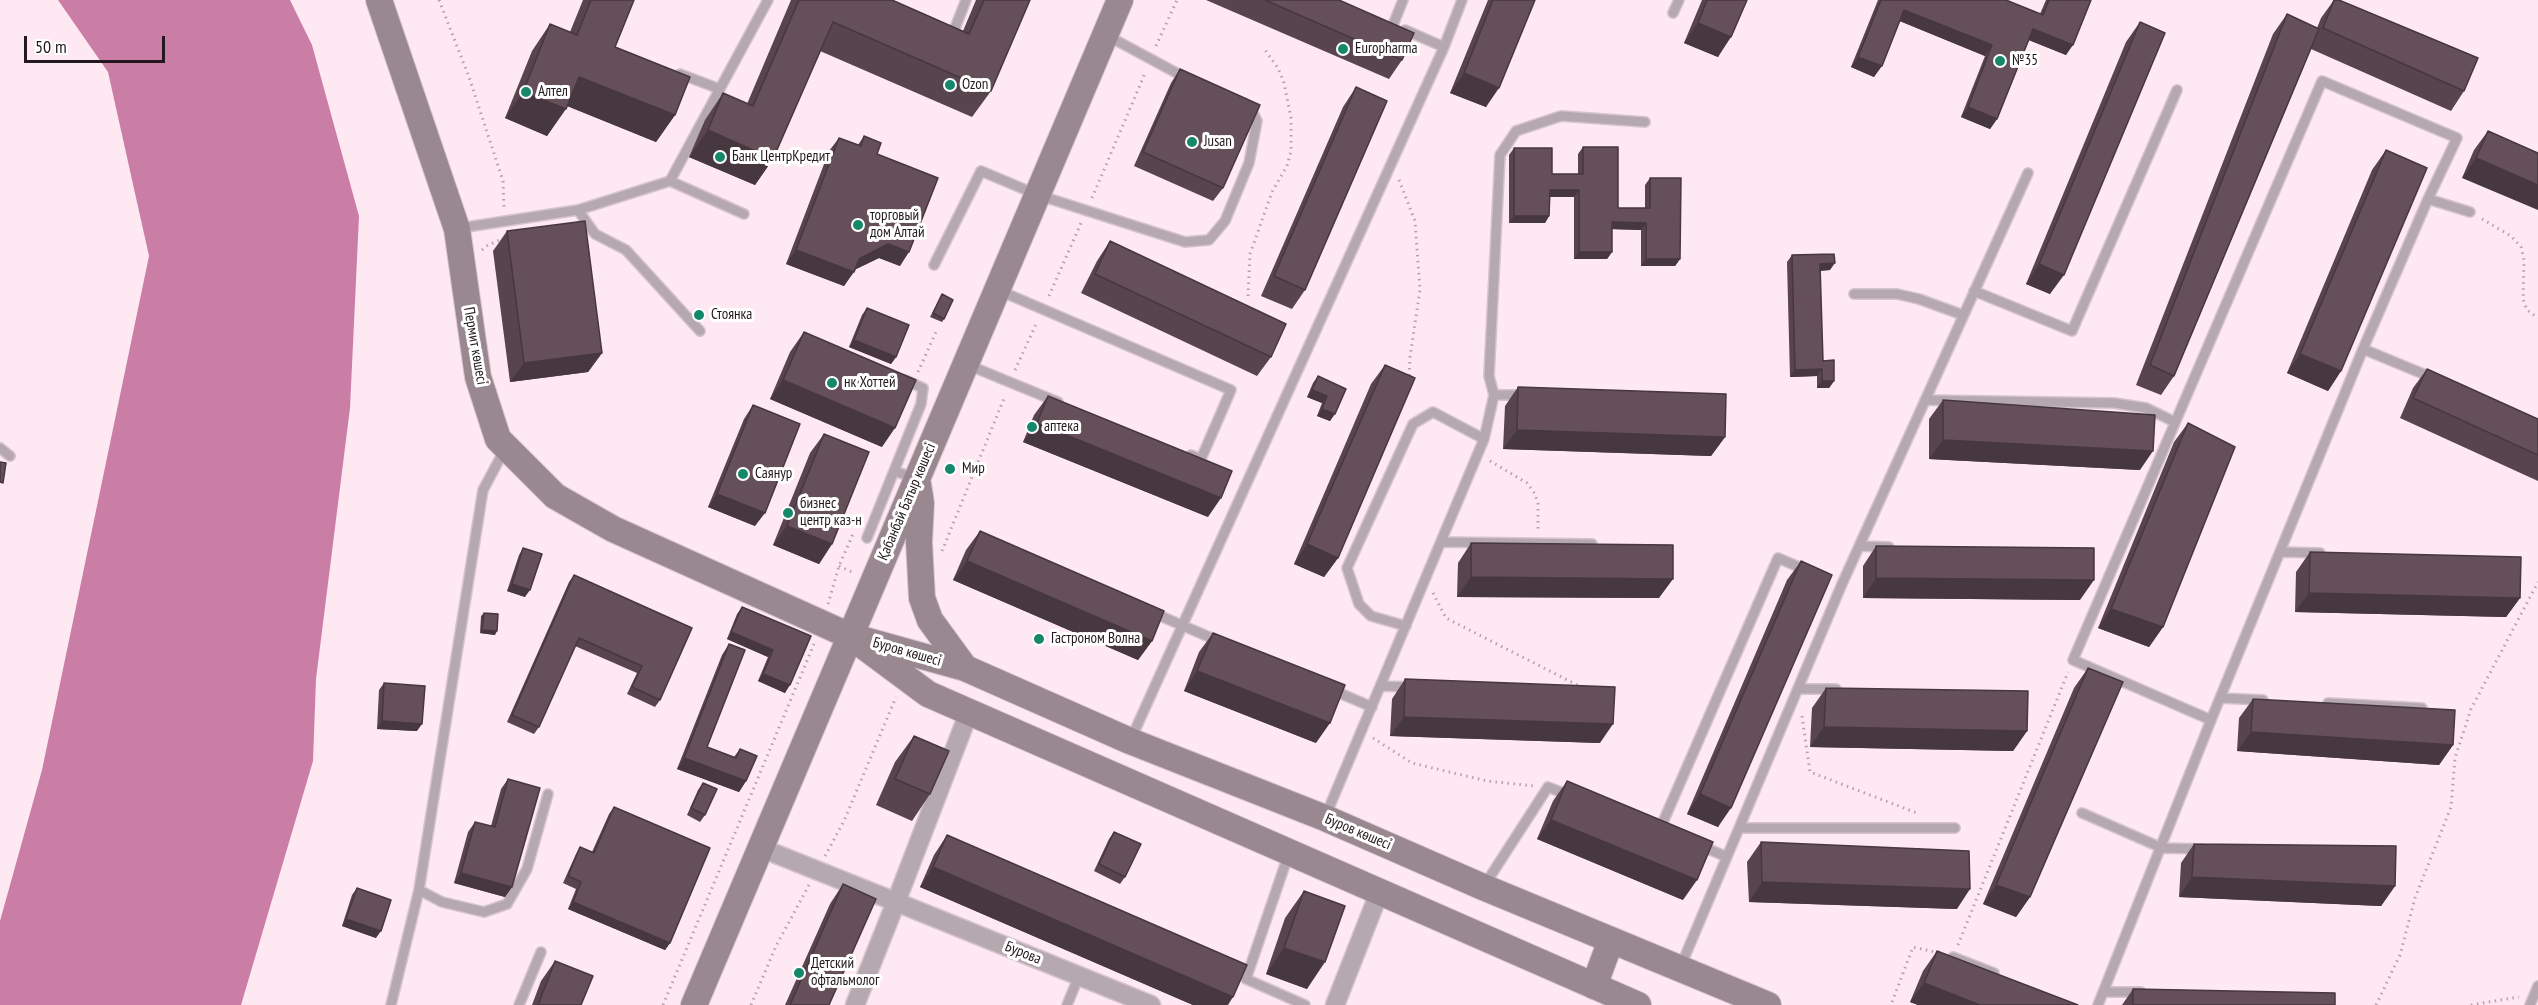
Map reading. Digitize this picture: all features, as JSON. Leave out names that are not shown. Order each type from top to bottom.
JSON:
[{"type":"main road","name":"Пермит көшесі","points":[[379,0],[457,229],[478,377],[498,439],[555,496],[603,524],[823,609],[850,636]]},
{"type":"main road","name":"Қабанбай Батыр көшесі","points":[[694,1005],[873,582],[906,475],[966,364],[1120,0]]},
{"type":"main road","points":[[906,475],[921,504],[919,542],[922,598],[930,620],[964,668]]},
{"type":"main road","name":"Буров көшесі","points":[[850,636],[964,668],[1130,741],[1325,818],[1483,887],[1768,1005]]},
{"type":"main road","name":"Буров көшесі","points":[[850,636],[928,694],[1638,1005]]},
{"type":"main road","points":[[1594,986],[1611,940]]},
{"type":"street","points":[[855,1005],[969,712]]},
{"type":"street","name":"Бурова","points":[[761,848],[1151,1005]]},
{"type":"street","points":[[1335,1005],[1379,893]]},
{"type":"lane","points":[[670,181],[768,0]]},
{"type":"lane","points":[[938,37],[951,35],[966,0]]},
{"type":"lane","points":[[1393,25],[1403,0]]},
{"type":"lane","points":[[1130,741],[1444,47],[1462,0]]},
{"type":"lane","points":[[1673,13],[1679,0]]},
{"type":"lane","points":[[1383,21],[1444,47]]},
{"type":"lane","points":[[1106,35],[1192,82]]},
{"type":"lane","points":[[666,69],[720,89]]},
{"type":"lane","points":[[2098,1005],[2211,720],[2363,349],[2457,138],[2322,81],[2073,660],[2211,720]]},
{"type":"lane","points":[[1974,291],[2072,331],[2176,90]]},
{"type":"lane","points":[[934,266],[981,171],[1038,195],[1185,242],[1209,240],[1225,221],[1249,163],[1257,127],[1254,115],[1233,104]]},
{"type":"lane","points":[[1325,818],[1484,440],[1494,395],[1489,376],[1500,155],[1516,131],[1561,116],[1645,122]]},
{"type":"lane","points":[[1680,968],[1842,584],[2028,173]]},
{"type":"lane","points":[[457,229],[578,210],[670,181],[744,214]]},
{"type":"lane","points":[[2428,199],[2470,212]]},
{"type":"lane","points":[[578,210],[595,234],[626,250],[700,331]]},
{"type":"lane","points":[[997,290],[1231,390],[1201,459],[1180,451]]},
{"type":"lane","points":[[1854,294],[1897,294],[1963,315]]},
{"type":"lane","points":[[2363,349],[2440,381]]},
{"type":"lane","points":[[966,364],[1063,404]]},
{"type":"lane","points":[[867,538],[906,475],[921,404],[923,388],[893,375]]},
{"type":"lane","points":[[1494,395],[1530,395]]},
{"type":"lane","points":[[1925,400],[2114,403],[2146,408],[2175,422]]},
{"type":"lane","points":[[1406,626],[1371,616],[1359,604],[1347,568],[1413,424],[1433,412],[1484,440]]},
{"type":"lane","points":[[391,1005],[418,890],[483,490],[506,447]]},
{"type":"lane","points":[[0,448],[10,456]]},
{"type":"lane","points":[[1441,542],[1602,544]]},
{"type":"lane","points":[[1859,546],[1895,547]]},
{"type":"lane","points":[[2280,552],[2326,554]]},
{"type":"lane","points":[[1660,829],[1778,558],[1821,576]]},
{"type":"lane","points":[[1831,580],[1842,584]]},
{"type":"lane","points":[[1138,606],[1234,648]]},
{"type":"lane","points":[[1319,684],[1372,707]]},
{"type":"lane","points":[[1381,686],[1426,687]]},
{"type":"lane","points":[[1798,689],[1844,690]]},
{"type":"lane","points":[[2220,698],[2268,700]]},
{"type":"lane","points":[[2315,702],[2422,708]]},
{"type":"lane","points":[[1483,887],[1548,787],[1578,798]]},
{"type":"lane","points":[[418,890],[442,902],[484,912],[507,904],[527,869],[548,794]]},
{"type":"lane","points":[[2082,813],[2162,848],[2209,850]]},
{"type":"lane","points":[[1650,825],[1671,834]]},
{"type":"lane","points":[[1739,828],[1955,828]]},
{"type":"lane","points":[[1694,843],[1727,856]]},
{"type":"lane","points":[[1289,853],[1246,980],[1305,1005]]},
{"type":"lane","points":[[519,1005],[542,952]]},
{"type":"lane","points":[[1953,957],[2007,979]]},
{"type":"lane","points":[[1066,1005],[1079,975]]},
{"type":"lane","points":[[2105,992],[2151,992]]},
{"type":"lane","points":[[2530,1005],[2537,992]]},
{"type":"path","points":[[439,0],[469,77],[504,181],[506,238],[488,245],[476,255]]},
{"type":"path","points":[[940,555],[1010,382],[1177,0]]},
{"type":"path","points":[[1248,296],[1250,254],[1272,192],[1287,166],[1291,151],[1291,118],[1284,83],[1278,68],[1265,50]]},
{"type":"path","points":[[1392,162],[1415,221],[1420,290],[1410,357],[1409,381]]},
{"type":"path","points":[[2470,212],[2511,236],[2521,247],[2524,260],[2523,299],[2527,310],[2538,318]]},
{"type":"path","points":[[913,384],[936,332]]},
{"type":"path","points":[[1479,452],[1500,469],[1527,483],[1535,494],[1538,504],[1537,543]]},
{"type":"path","points":[[663,1005],[798,687],[823,609],[856,526]]},
{"type":"path","points":[[839,567],[873,582]]},
{"type":"path","points":[[1426,578],[1446,618],[1587,690]]},
{"type":"path","points":[[2376,1005],[2400,955],[2415,898],[2451,807],[2455,758],[2471,709],[2538,582]]},
{"type":"path","points":[[1892,1002],[1913,946],[1953,957],[2073,660]]},
{"type":"path","points":[[751,1005],[776,946],[844,821],[905,677]]},
{"type":"path","points":[[1798,689],[1810,772],[1922,815]]},
{"type":"path","points":[[1361,732],[1412,763],[1487,781],[1548,787]]},
{"type":"path","points":[[2471,1005],[2537,992]]},
{"type":"shaded area","points":[[58,0],[290,0],[312,45],[359,216],[350,408],[316,679],[313,761],[241,1005],[0,1005],[0,921],[42,770],[149,256],[108,72]]},
{"type":"building","points":[[591,0],[634,0],[615,47],[690,77],[675,115],[579,77],[566,109],[523,92],[550,24],[577,35]]},
{"type":"building","points":[[799,0],[892,0],[969,34],[984,0],[1030,0],[991,91],[833,22],[773,159],[708,130],[723,93],[753,106]]},
{"type":"building","points":[[1265,0],[1339,0],[1414,33],[1402,60]]},
{"type":"building","points":[[1493,0],[1535,0],[1499,88],[1464,73]]},
{"type":"building","points":[[1707,0],[1747,0],[1731,37],[1698,23]]},
{"type":"building","name":"№35","points":[[1881,0],[2006,0],[2043,15],[2049,0],[2091,0],[2073,45],[2033,29],[1997,119],[1968,107],[1992,45],[1904,10],[1882,66],[1858,57]]},
{"type":"building","points":[[2334,0],[2339,0],[2478,58],[2464,91],[2323,28]]},
{"type":"building","points":[[2287,14],[2319,29],[2174,376],[2150,365]]},
{"type":"building","points":[[2140,22],[2165,33],[2064,275],[2039,264]]},
{"type":"building","name":"Jusan","points":[[1180,69],[1260,105],[1223,188],[1143,152]]},
{"type":"building","points":[[1356,87],[1387,101],[1305,290],[1274,276]]},
{"type":"building","points":[[2488,131],[2538,153],[2538,185],[2476,158]]},
{"type":"building","name":"торговый дом Алтай","points":[[864,136],[881,143],[877,154],[938,178],[909,252],[888,244],[859,259],[854,272],[796,250],[839,138],[861,146]]},
{"type":"building","points":[[1583,147],[1618,147],[1618,208],[1650,208],[1650,178],[1681,178],[1680,259],[1646,259],[1646,223],[1612,222],[1612,252],[1579,252],[1579,190],[1550,190],[1549,216],[1514,216],[1514,148],[1552,148],[1552,174],[1583,174]]},
{"type":"building","points":[[2386,150],[2427,168],[2341,371],[2300,354]]},
{"type":"building","points":[[585,221],[602,353],[524,363],[507,231]]},
{"type":"building","points":[[1110,241],[1286,324],[1271,357],[1095,274]]},
{"type":"building","points":[[1834,254],[1835,263],[1820,264],[1823,361],[1834,360],[1834,381],[1822,381],[1822,369],[1795,370],[1792,255]]},
{"type":"building","points":[[942,294],[953,300],[944,319],[933,313]]},
{"type":"building","points":[[867,308],[909,325],[896,357],[854,340]]},
{"type":"building","points":[[804,332],[916,380],[895,428],[783,380]]},
{"type":"building","points":[[1385,365],[1415,378],[1338,558],[1307,544]]},
{"type":"building","points":[[2427,369],[2538,419],[2538,455],[2413,398]]},
{"type":"building","points":[[1318,376],[1346,389],[1335,414],[1322,409],[1327,396],[1312,390]]},
{"type":"building","points":[[1518,387],[1726,394],[1725,437],[1517,430]]},
{"type":"building","points":[[1048,396],[1232,471],[1221,498],[1037,423]]},
{"type":"building","points":[[1943,400],[2155,415],[2153,451],[1943,440]]},
{"type":"building","points":[[753,405],[800,424],[765,513],[717,494]]},
{"type":"building","points":[[2188,423],[2235,447],[2163,627],[2111,609]]},
{"type":"building","points":[[824,434],[869,452],[832,544],[787,526]]},
{"type":"building","points":[[0,462],[6,463],[3,483],[0,482]]},
{"type":"building","points":[[980,531],[1164,611],[1152,641],[967,561]]},
{"type":"building","points":[[1471,543],[1673,545],[1673,579],[1471,577]]},
{"type":"building","points":[[1876,546],[2094,548],[2094,580],[1876,578]]},
{"type":"building","points":[[523,548],[542,554],[530,590],[512,584]]},
{"type":"building","points":[[2310,552],[2521,557],[2520,598],[2309,593]]},
{"type":"building","points":[[1801,561],[1832,575],[1731,808],[1700,794]]},
{"type":"building","points":[[574,575],[692,628],[660,700],[632,687],[642,666],[579,638],[539,727],[512,715]]},
{"type":"building","points":[[742,607],[811,636],[790,685],[763,674],[773,650],[731,632]]},
{"type":"building","points":[[484,613],[498,614],[497,631],[482,630]]},
{"type":"building","points":[[1213,633],[1345,685],[1330,723],[1197,671]]},
{"type":"building","points":[[729,644],[745,650],[707,747],[736,758],[740,749],[757,756],[746,781],[684,758]]},
{"type":"building","points":[[2088,668],[2123,682],[2030,897],[1996,885]]},
{"type":"building","points":[[1405,679],[1615,687],[1613,724],[1404,717]]},
{"type":"building","points":[[384,683],[425,686],[422,724],[382,721]]},
{"type":"building","points":[[1826,688],[2028,691],[2027,731],[1824,727]]},
{"type":"building","points":[[2253,699],[2455,710],[2453,745],[2251,732]]},
{"type":"building","points":[[914,736],[949,751],[930,794],[895,779]]},
{"type":"building","points":[[508,779],[540,788],[512,887],[461,873],[475,822],[495,827]]},
{"type":"building","points":[[1567,781],[1713,842],[1697,880],[1551,820]]},
{"type":"building","points":[[703,783],[717,789],[705,815],[691,808]]},
{"type":"building","points":[[614,807],[710,848],[670,943],[573,902],[581,882],[568,876],[580,847],[594,853]]},
{"type":"building","points":[[1114,832],[1141,844],[1125,877],[1099,864]]},
{"type":"building","points":[[947,835],[1247,965],[1233,997],[933,867]]},
{"type":"building","points":[[1761,842],[1969,851],[1970,889],[1762,882]]},
{"type":"building","points":[[2194,844],[2396,846],[2395,886],[2192,877]]},
{"type":"building","points":[[843,884],[876,899],[829,1005],[790,1005]]},
{"type":"building","points":[[357,888],[391,900],[381,931],[346,919]]},
{"type":"building","points":[[1304,891],[1345,906],[1325,962],[1284,948]]},
{"type":"building","points":[[1937,951],[2078,1005],[1980,1005],[1924,983]]},
{"type":"building","points":[[555,961],[593,976],[581,1005],[538,1005]]},
{"type":"building","points":[[2133,989],[2335,993],[2335,1005],[2133,1005]]},
{"type":"place","name":"Europharma","points":[[1343,49]]},
{"type":"place","name":"№35","points":[[2000,61]]},
{"type":"place","name":"Ozon","points":[[950,85]]},
{"type":"place","name":"Алтел","points":[[526,92]]},
{"type":"place","name":"Jusan","points":[[1192,142]]},
{"type":"place","name":"Банк ЦентрКредит","points":[[720,157]]},
{"type":"place","name":"торговый дом Алтай","points":[[858,225]]},
{"type":"place","name":"Стоянка","points":[[699,315]]},
{"type":"place","name":"нк Хоттей","points":[[832,383]]},
{"type":"place","name":"аптека","points":[[1032,427]]},
{"type":"place","name":"Мир","points":[[950,469]]},
{"type":"place","name":"Саянур","points":[[743,474]]},
{"type":"place","name":"бизнес центр каз-н","points":[[788,513]]},
{"type":"place","name":"Гастроном Волна","points":[[1039,639]]},
{"type":"place","name":"Детский офтальмолог","points":[[799,973]]}]
